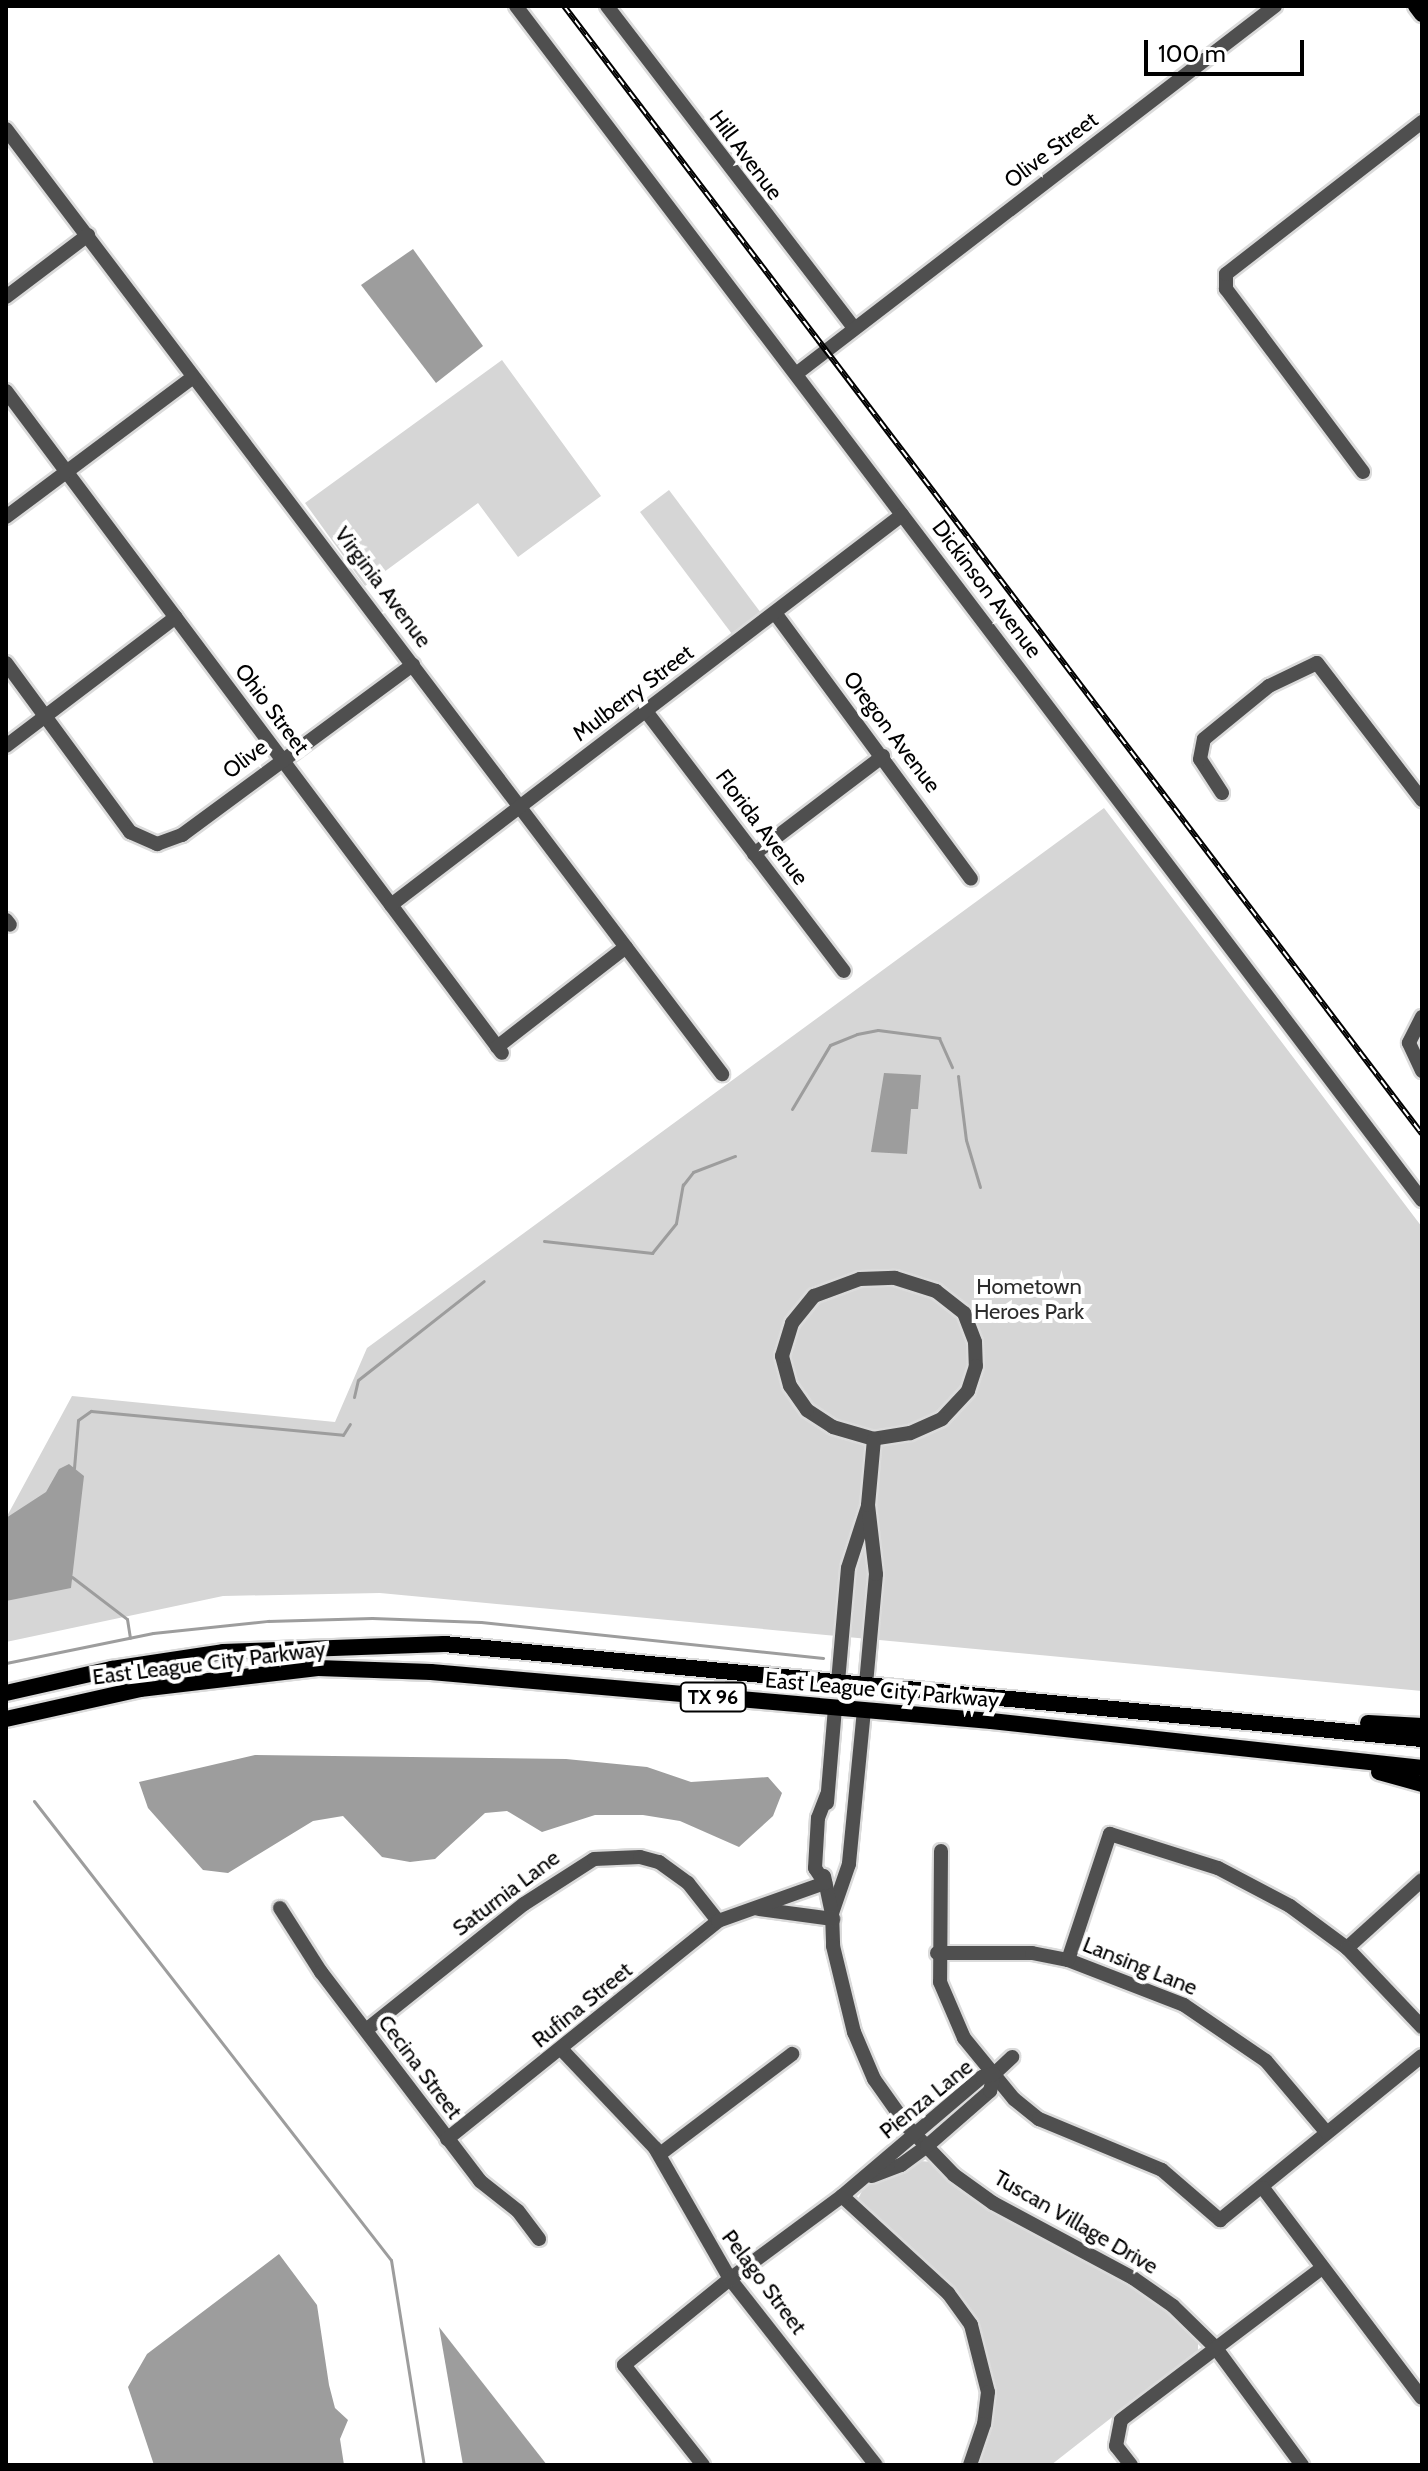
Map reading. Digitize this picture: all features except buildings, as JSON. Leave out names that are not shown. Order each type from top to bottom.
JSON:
[{"type":"main road","points":[[1416,6],[1422,14]]},
{"type":"main road","name":"East League City Parkway","points":[[6,1693],[181,1657],[363,1643],[503,1648],[1422,1739]]},
{"type":"main road","name":"East League City Parkway","points":[[6,1719],[140,1689],[318,1668],[431,1672],[864,1710],[1422,1768]]},
{"type":"main road","points":[[835,1708],[838,1682]]},
{"type":"main road","points":[[864,1710],[866,1684]]},
{"type":"main road","points":[[1149,1713],[1226,1710],[1422,1726]]},
{"type":"main road","points":[[1339,1760],[1422,1784]]},
{"type":"street","name":"Dickinson Avenue","points":[[516,6],[1422,1200]]},
{"type":"street","name":"Hill Avenue","points":[[607,6],[853,327]]},
{"type":"street","name":"Olive Street","points":[[796,374],[853,327],[1275,6]]},
{"type":"street","points":[[1363,472],[1226,289],[1226,279],[1247,255],[1422,122]]},
{"type":"street","name":"Virginia Avenue","points":[[6,129],[722,1074]]},
{"type":"street","points":[[6,297],[88,235]]},
{"type":"street","points":[[6,517],[192,378]]},
{"type":"street","name":"Ohio Street","points":[[6,391],[500,1050],[626,947]]},
{"type":"street","name":"Mulberry Street","points":[[391,905],[902,515]]},
{"type":"street","name":"Oregon Avenue","points":[[775,613],[971,879]]},
{"type":"street","points":[[6,746],[176,617]]},
{"type":"street","points":[[6,663],[46,716]]},
{"type":"street","points":[[1222,793],[1200,759],[1204,739],[1269,686],[1317,663],[1422,800]]},
{"type":"street","name":"Olive","points":[[46,716],[135,837],[157,844],[182,835],[413,665]]},
{"type":"street","name":"Florida Avenue","points":[[645,710],[844,971]]},
{"type":"street","points":[[754,854],[883,756]]},
{"type":"street","points":[[1418,1021],[1409,1043],[1422,1071]]},
{"type":"street","points":[[895,1278],[936,1291],[964,1313],[975,1342],[976,1366],[968,1391],[942,1419],[910,1433],[874,1439],[833,1427],[807,1410],[787,1379],[782,1356],[792,1323],[814,1296],[860,1279],[895,1278]]},
{"type":"street","points":[[866,1684],[875,1555],[868,1505],[874,1439]]},
{"type":"street","points":[[838,1682],[851,1552],[868,1505]]},
{"type":"street","points":[[846,1603],[873,1606]]},
{"type":"street","name":"Tuscan Village Drive","points":[[835,1708],[827,1795],[825,1883],[832,1916],[837,1977],[854,2032],[874,2079],[916,2134],[954,2175],[993,2203],[1133,2278],[1173,2306],[1215,2347],[1302,2465]]},
{"type":"street","name":"Tuscan Village Drive","points":[[832,1916],[849,1864],[864,1710]]},
{"type":"street","points":[[1068,1960],[1110,1834],[1218,1868],[1290,1906],[1347,1948],[1422,2027]]},
{"type":"street","points":[[941,1851],[937,1953],[952,2017],[994,2074],[1014,2099],[1039,2119],[1162,2170],[1220,2220],[1422,2056]]},
{"type":"street","name":"Saturnia Lane","points":[[366,2030],[524,1904],[594,1859],[640,1857],[659,1862],[688,1883],[718,1921]]},
{"type":"street","points":[[1347,1948],[1422,1880]]},
{"type":"street","name":"Rufina Street","points":[[447,2139],[562,2050],[718,1921],[746,1908],[825,1883]]},
{"type":"street","name":"Cecina Street","points":[[280,1908],[447,2139],[480,2181],[518,2211],[539,2239]]},
{"type":"street","points":[[746,1908],[832,1916]]},
{"type":"street","name":"Lansing Lane","points":[[937,1953],[1032,1953],[1068,1960],[1184,2005],[1266,2061],[1327,2133]]},
{"type":"street","name":"Pelago Street","points":[[562,2050],[660,2154],[730,2279],[876,2465]]},
{"type":"street","points":[[660,2154],[792,2054]]},
{"type":"street","points":[[994,2074],[1012,2057]]},
{"type":"street","name":"Pienza Lane","points":[[703,2465],[624,2365],[730,2279],[842,2196],[982,2077],[994,2074],[990,2091],[927,2146],[901,2165],[864,2178]]},
{"type":"street","points":[[1263,2188],[1422,2398]]},
{"type":"street","points":[[842,2196],[948,2293],[971,2325],[983,2359],[988,2392],[984,2424],[970,2465]]},
{"type":"street","points":[[1131,2465],[1116,2446],[1121,2420],[1322,2268]]},
{"type":"green space","points":[[502,360],[601,496],[518,557],[478,503],[365,586],[305,503]]},
{"type":"green space","points":[[669,490],[761,613],[732,634],[640,512]]},
{"type":"green space","name":"Hometown Heroes Park","points":[[1104,808],[1422,1227],[1422,1691],[380,1593],[223,1596],[6,1642],[6,1518],[72,1396],[335,1422],[367,1348]]},
{"type":"green space","points":[[920,2161],[932,2162],[993,2209],[1157,2302],[1198,2343],[1198,2350],[1051,2465],[976,2465],[984,2448],[992,2386],[977,2328],[857,2201],[864,2187]]},
{"type":"shaded area","points":[[413,249],[483,346],[436,383],[361,285]]},
{"type":"shaded area","points":[[884,1073],[921,1075],[918,1109],[911,1109],[907,1154],[871,1152]]},
{"type":"shaded area","points":[[69,1464],[84,1476],[71,1588],[6,1601],[6,1518],[46,1492],[59,1469]]},
{"type":"shaded area","points":[[255,1755],[566,1759],[647,1767],[691,1782],[768,1777],[782,1793],[773,1816],[739,1847],[680,1821],[643,1815],[595,1815],[542,1832],[507,1811],[485,1813],[435,1859],[410,1862],[382,1857],[343,1816],[313,1821],[228,1873],[203,1870],[148,1808],[139,1782]]},
{"type":"shaded area","points":[[279,2254],[317,2305],[335,2408],[348,2420],[340,2439],[344,2465],[154,2465],[128,2387],[147,2354]]},
{"type":"shaded area","points":[[439,2327],[547,2465],[463,2465]]},
{"type":"waterway","points":[[792,1109],[830,1045],[857,1034],[878,1030],[939,1038],[952,1067]]},
{"type":"waterway","points":[[958,1076],[966,1140],[980,1187]]},
{"type":"waterway","points":[[544,1241],[652,1253],[676,1223],[683,1185],[693,1172],[735,1156]]},
{"type":"waterway","points":[[354,1397],[358,1380],[484,1281]]},
{"type":"waterway","points":[[74,1468],[78,1420],[91,1411],[343,1435],[350,1424]]},
{"type":"waterway","points":[[72,1577],[127,1619],[130,1638]]},
{"type":"waterway","points":[[6,1663],[153,1633],[268,1621],[372,1618],[481,1622],[823,1658]]},
{"type":"waterway","points":[[34,1801],[391,2260],[424,2465]]},
{"type":"railway","points":[[564,6],[1422,1134]]}]
